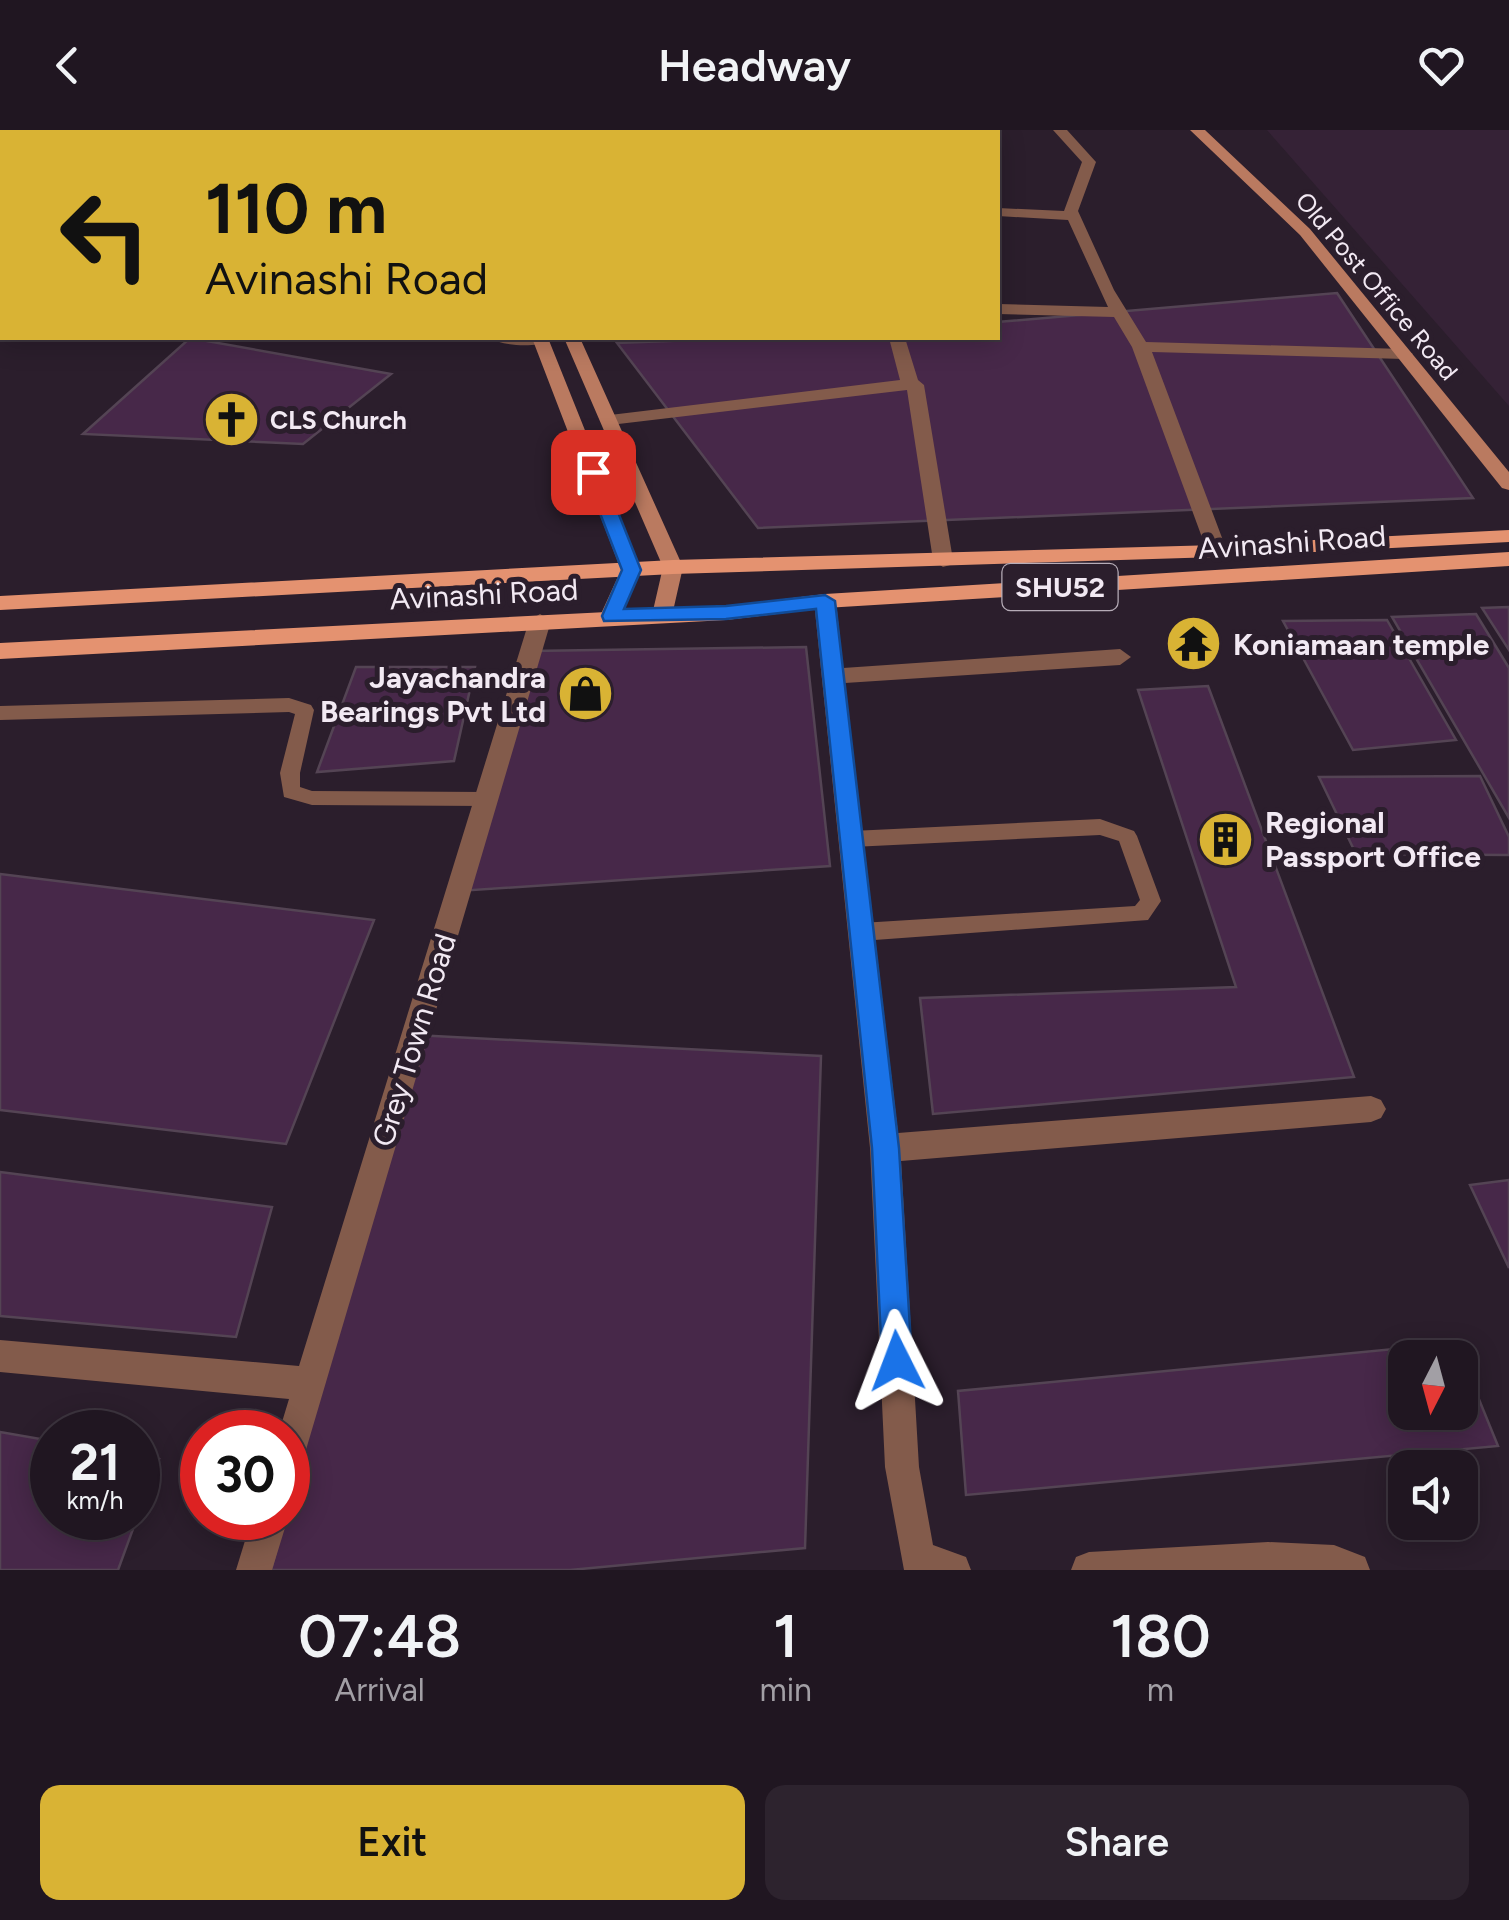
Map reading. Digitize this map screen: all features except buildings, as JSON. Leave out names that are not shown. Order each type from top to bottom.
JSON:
[{"type":"main road","name":"Old Post Office Road","points":[[1197,130],[1305,232],[1509,484]]},
{"type":"main road","points":[[541,340],[631,570],[611,616]]},
{"type":"main road","points":[[573,340],[673,567],[663,615]]},
{"type":"main road","name":"Avinashi Road","points":[[0,603],[673,567],[1218,551],[1509,536]]},
{"type":"main road","name":"Avinashi Road","points":[[0,651],[611,616],[726,613],[825,601],[1509,559]]},
{"type":"street","points":[[1060,130],[1088,162],[1072,211],[1120,312],[1142,347],[1218,551]]},
{"type":"street","points":[[1000,212],[1074,216]]},
{"type":"street","points":[[1000,309],[1120,312]]},
{"type":"street","points":[[610,420],[910,384],[899,340]]},
{"type":"street","points":[[1142,347],[1404,354]]},
{"type":"street","points":[[915,385],[944,560]]},
{"type":"street","points":[[825,601],[885,1148],[902,1467],[912,1564],[953,1570]]},
{"type":"street","name":"Grey Town Road","points":[[302,1410],[540,621]]},
{"type":"street","points":[[833,676],[1120,657]]},
{"type":"street","points":[[885,1148],[1371,1109]]},
{"type":"street","points":[[0,1356],[310,1384]]},
{"type":"street","points":[[254,1570],[263,1540]]},
{"type":"street","points":[[1088,1570],[1300,1560],[1344,1564],[1352,1570]]},
{"type":"lane","points":[[0,713],[289,706],[306,710],[290,773],[291,792],[312,798],[486,798]]},
{"type":"lane","points":[[852,839],[1115,829],[1127,836],[1151,901],[1141,914],[861,932]]},
{"type":"shaded area","points":[[1267,130],[1509,130],[1509,406]]},
{"type":"place","name":"CLS Church","points":[[231,420]]},
{"type":"place","name":"Koniamaan temple","points":[[1194,644]]},
{"type":"place","name":"Jayachandra Bearings Pvt Ltd","points":[[585,694]]},
{"type":"place","name":"Regional Passport Office","points":[[1226,839]]},
{"type":"route","points":[[593,472],[631,570],[611,616],[726,613],[825,601],[885,1148],[897,1361]]}]
